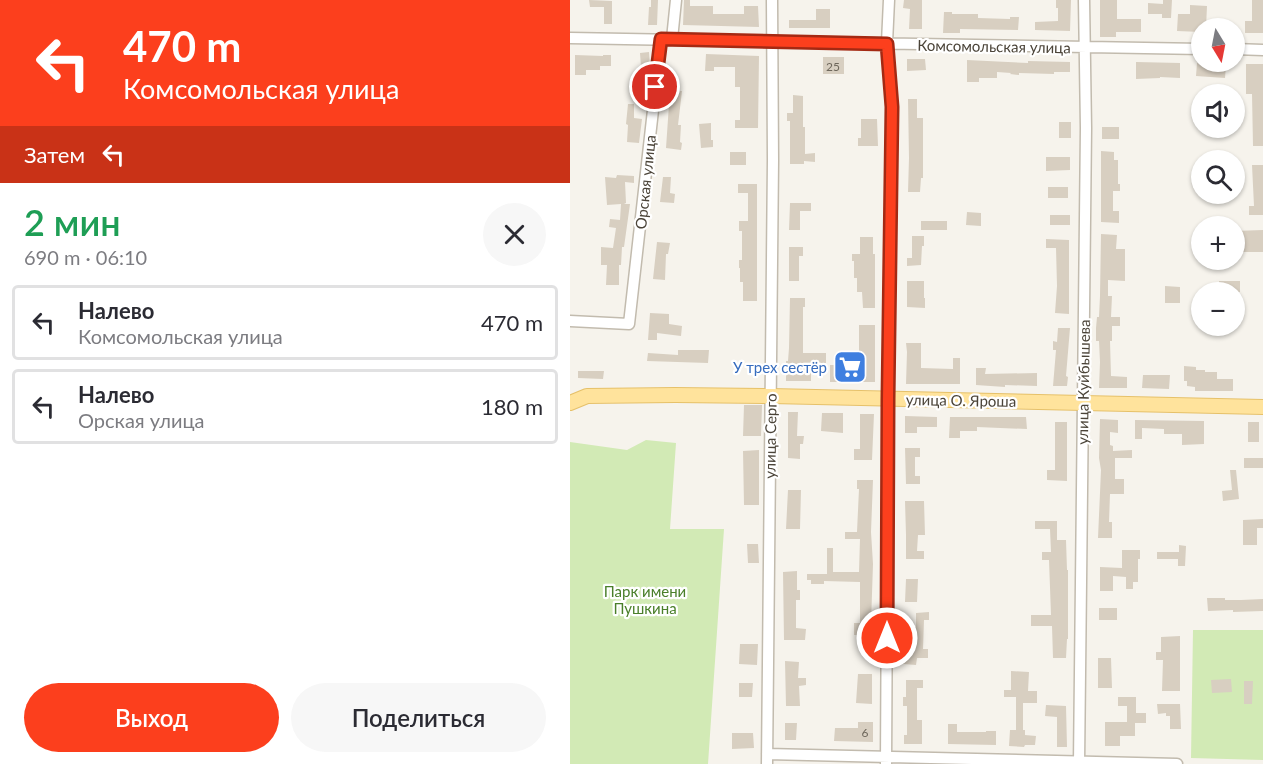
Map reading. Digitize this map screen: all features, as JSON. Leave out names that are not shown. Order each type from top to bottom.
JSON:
[{"type":"main road","name":"улица О. Яроша","points":[[570,403],[587,396],[771,396],[1263,407]]},
{"type":"street","name":"Орская улица","points":[[570,321],[629,324],[666,39],[676,0]]},
{"type":"street","name":"улица Серго","points":[[767,759],[772,0]]},
{"type":"street","points":[[886,760],[892,107],[887,44],[889,0]]},
{"type":"street","name":"улица Куйбышева","points":[[1079,762],[1086,128],[1084,0]]},
{"type":"street","name":"Комсомольская улица","points":[[570,38],[1191,49]]},
{"type":"street","points":[[1245,49],[1263,50]]},
{"type":"street","points":[[767,759],[1177,764]]},
{"type":"green space","name":"Парк имени Пушкина","points":[[646,440],[676,443],[670,529],[724,529],[708,764],[570,764],[570,442],[627,450]]},
{"type":"green space","points":[[1193,630],[1263,630],[1263,760],[1191,758]]},
{"type":"building","points":[[589,0],[612,1],[612,24],[604,24],[604,7],[590,7]]},
{"type":"building","points":[[651,0],[658,0],[657,25],[648,25]]},
{"type":"building","points":[[684,0],[690,0],[690,6],[713,6],[713,14],[744,14],[744,6],[758,6],[759,27],[683,25]]},
{"type":"building","points":[[904,0],[922,0],[922,29],[909,29],[910,9],[903,8]]},
{"type":"building","points":[[1056,0],[1071,0],[1070,31],[1035,30],[1035,22],[1058,21]]},
{"type":"building","points":[[1100,0],[1117,0],[1117,19],[1141,19],[1141,32],[1116,32],[1116,37],[1100,37]]},
{"type":"building","points":[[1163,0],[1172,0],[1171,18],[1162,18],[1162,14],[1148,14],[1148,3],[1163,4]]},
{"type":"building","points":[[1252,0],[1263,0],[1263,33],[1245,33],[1245,21],[1252,21]]},
{"type":"building","points":[[1190,5],[1207,6],[1206,18],[1191,18],[1191,32],[1177,31],[1178,14],[1190,14]]},
{"type":"building","points":[[816,9],[830,9],[830,28],[789,28],[789,20],[816,20]]},
{"type":"building","points":[[944,12],[978,14],[978,18],[1019,17],[1018,30],[960,29],[960,33],[943,33]]},
{"type":"building","points":[[649,52],[648,82],[642,82],[640,53]]},
{"type":"building","points":[[706,54],[759,56],[758,128],[735,128],[735,120],[740,120],[740,87],[735,87],[735,67],[714,67],[714,71],[705,71]]},
{"type":"building","points":[[575,55],[611,55],[611,66],[600,66],[600,70],[586,70],[586,75],[575,75]]},
{"type":"building","points":[[823,57],[844,57],[844,74],[823,74]]},
{"type":"building","points":[[907,59],[925,59],[926,70],[907,71]]},
{"type":"building","points":[[967,60],[1028,63],[1028,61],[1070,62],[1070,72],[1019,73],[1019,75],[997,72],[997,78],[979,78],[979,82],[967,82]]},
{"type":"building","points":[[1136,62],[1180,63],[1180,78],[1136,79]]},
{"type":"building","points":[[1246,64],[1263,64],[1263,146],[1253,146],[1252,94],[1246,94]]},
{"type":"building","points":[[1196,72],[1225,72],[1225,78],[1196,76]]},
{"type":"building","points":[[670,90],[682,91],[678,125],[681,125],[681,150],[666,148]]},
{"type":"building","points":[[793,95],[803,96],[805,154],[815,153],[815,162],[804,161],[804,164],[790,164],[790,121],[787,121],[787,113],[793,113]]},
{"type":"building","points":[[908,99],[917,99],[917,118],[923,118],[923,178],[921,178],[920,192],[908,192]]},
{"type":"building","points":[[628,104],[634,104],[634,118],[642,119],[639,143],[627,142]]},
{"type":"building","points":[[861,119],[877,119],[878,146],[858,146],[858,138],[861,138]]},
{"type":"building","points":[[1059,122],[1071,122],[1071,138],[1059,138]]},
{"type":"building","points":[[711,123],[713,147],[701,148],[699,124]]},
{"type":"building","points":[[1102,127],[1119,127],[1119,139],[1102,139]]},
{"type":"building","points":[[1101,151],[1114,152],[1114,160],[1118,160],[1120,191],[1113,191],[1113,211],[1119,211],[1119,223],[1101,222]]},
{"type":"building","points":[[730,152],[746,152],[746,165],[730,165]]},
{"type":"building","points":[[1046,157],[1070,157],[1070,170],[1046,171]]},
{"type":"building","points":[[1252,165],[1263,165],[1263,215],[1249,215],[1249,206],[1254,206]]},
{"type":"building","points":[[617,175],[634,176],[634,183],[625,182],[626,203],[624,204],[630,204],[621,265],[619,265],[619,285],[606,285],[607,265],[601,265],[601,247],[613,248],[616,228],[609,227],[610,219],[620,220],[621,204],[607,205],[605,177],[616,178]]},
{"type":"building","points":[[663,177],[671,177],[670,193],[675,194],[674,203],[660,202]]},
{"type":"building","points":[[738,184],[757,184],[757,301],[743,301],[743,282],[740,282],[739,268],[739,260],[742,260],[742,231],[739,231],[739,221],[748,221],[748,193],[738,193]]},
{"type":"building","points":[[1048,187],[1068,187],[1068,198],[1048,198]]},
{"type":"building","points":[[790,203],[811,203],[811,211],[800,211],[800,230],[789,230]]},
{"type":"building","points":[[967,212],[981,213],[981,226],[966,225]]},
{"type":"building","points":[[1050,215],[1070,215],[1070,225],[1050,225]]},
{"type":"building","points":[[921,221],[947,221],[947,230],[921,230]]},
{"type":"building","points":[[1263,230],[1263,252],[1245,252],[1245,231]]},
{"type":"building","points":[[1101,234],[1117,235],[1116,249],[1125,249],[1125,281],[1108,280],[1108,296],[1112,296],[1111,317],[1120,317],[1120,326],[1112,326],[1111,376],[1127,377],[1127,388],[1099,388],[1099,341],[1096,341],[1096,328],[1097,317],[1099,317]]},
{"type":"building","points":[[912,236],[924,236],[921,265],[907,266],[907,258],[912,258]]},
{"type":"building","points":[[860,237],[873,237],[875,308],[863,308],[862,292],[857,292],[857,278],[854,278],[852,254],[860,254]]},
{"type":"building","points":[[1046,239],[1069,240],[1069,314],[1055,313],[1056,248],[1046,248]]},
{"type":"building","points":[[657,242],[670,243],[668,254],[666,254],[665,280],[653,279]]},
{"type":"building","points":[[789,247],[803,247],[803,256],[799,256],[799,281],[789,281]]},
{"type":"building","points":[[907,281],[924,281],[925,308],[907,307]]},
{"type":"building","points":[[1165,286],[1180,287],[1180,303],[1165,303]]},
{"type":"building","points":[[790,298],[805,298],[803,353],[826,353],[826,363],[811,364],[811,381],[786,381]]},
{"type":"building","points":[[650,313],[669,314],[669,324],[682,326],[681,336],[657,333],[657,340],[648,340]]},
{"type":"building","points":[[859,325],[875,325],[875,382],[830,382],[830,365],[845,365],[845,353],[859,353]]},
{"type":"building","points":[[1058,328],[1070,328],[1067,386],[1053,386],[1056,350],[1053,350],[1053,341],[1057,342]]},
{"type":"building","points":[[906,343],[921,343],[921,368],[953,369],[953,358],[960,358],[960,384],[906,384]]},
{"type":"building","points":[[678,350],[709,350],[708,363],[647,361],[648,353],[678,355]]},
{"type":"building","points":[[1184,366],[1196,367],[1196,370],[1205,370],[1205,372],[1217,372],[1217,379],[1233,379],[1233,391],[1195,391],[1195,387],[1187,386],[1187,381],[1184,381]]},
{"type":"building","points":[[976,368],[986,368],[985,374],[1037,373],[1037,386],[976,385]]},
{"type":"building","points":[[578,371],[604,371],[603,379],[578,378]]},
{"type":"building","points":[[1143,375],[1170,375],[1169,389],[1142,388]]},
{"type":"building","points":[[744,405],[762,405],[761,436],[743,436]]},
{"type":"building","points":[[788,412],[798,412],[797,436],[804,436],[803,444],[800,444],[800,459],[788,458]]},
{"type":"building","points":[[822,413],[843,413],[843,433],[821,431]]},
{"type":"building","points":[[860,414],[874,414],[872,460],[854,460],[854,449],[860,449]]},
{"type":"building","points":[[905,416],[937,417],[937,427],[917,427],[917,433],[905,433]]},
{"type":"building","points":[[950,417],[1026,417],[1027,429],[977,427],[977,431],[960,431],[960,438],[949,438]]},
{"type":"building","points":[[1100,419],[1118,420],[1118,433],[1110,432],[1110,445],[1113,446],[1113,451],[1132,450],[1132,458],[1115,458],[1115,479],[1124,479],[1124,494],[1110,494],[1109,522],[1112,522],[1112,538],[1098,538],[1101,470]]},
{"type":"building","points":[[1135,420],[1204,421],[1204,444],[1182,445],[1182,434],[1164,434],[1164,429],[1142,428],[1142,439],[1135,439]]},
{"type":"building","points":[[1055,422],[1067,422],[1067,481],[1047,480],[1047,470],[1055,470]]},
{"type":"building","points":[[1248,422],[1259,422],[1259,442],[1248,442]]},
{"type":"building","points":[[905,448],[920,448],[920,457],[915,457],[915,476],[920,476],[920,484],[906,484]]},
{"type":"building","points":[[759,450],[759,505],[744,505],[743,451]]},
{"type":"building","points":[[1244,458],[1263,458],[1263,468],[1244,468]]},
{"type":"building","points":[[1230,470],[1236,470],[1239,499],[1223,501],[1222,491],[1232,490]]},
{"type":"building","points":[[857,480],[873,480],[872,635],[854,635],[854,623],[860,623],[860,582],[824,581],[824,584],[811,584],[811,580],[807,580],[807,574],[827,574],[827,548],[833,548],[833,572],[859,572],[860,539],[845,539],[845,532],[857,532],[859,489],[857,489]]},
{"type":"building","points":[[788,490],[801,490],[800,529],[786,529]]},
{"type":"building","points":[[905,501],[924,501],[925,535],[918,535],[917,551],[924,551],[924,559],[906,559]]},
{"type":"building","points":[[1263,519],[1263,528],[1257,528],[1257,545],[1243,545],[1243,520]]},
{"type":"building","points":[[1035,521],[1057,521],[1057,540],[1066,540],[1068,639],[1066,658],[1053,658],[1052,626],[1031,626],[1031,615],[1051,615],[1049,560],[1042,560],[1042,552],[1051,552],[1050,529],[1035,529]]},
{"type":"building","points":[[747,544],[758,544],[759,563],[748,563]]},
{"type":"building","points":[[1179,545],[1186,546],[1185,566],[1178,566],[1178,559],[1157,559],[1157,552],[1179,552]]},
{"type":"building","points":[[1122,550],[1140,550],[1138,582],[1133,582],[1133,589],[1126,589],[1126,577],[1113,576],[1113,591],[1100,591],[1100,567],[1122,568]]},
{"type":"building","points":[[797,571],[797,590],[800,590],[800,600],[796,600],[796,628],[806,629],[805,640],[784,640],[783,572]]},
{"type":"building","points":[[906,579],[918,579],[917,602],[905,602]]},
{"type":"building","points":[[1207,598],[1263,599],[1263,611],[1208,611]]},
{"type":"building","points":[[1099,608],[1117,608],[1117,620],[1099,620]]},
{"type":"building","points":[[929,612],[929,620],[924,620],[923,649],[928,649],[928,658],[917,658],[916,665],[903,664],[904,626],[916,627],[916,613]]},
{"type":"building","points":[[1180,636],[1180,691],[1162,691],[1163,660],[1156,660],[1156,652],[1161,652],[1161,637]]},
{"type":"building","points":[[740,644],[758,644],[757,665],[739,664]]},
{"type":"building","points":[[1098,658],[1111,658],[1112,688],[1098,688]]},
{"type":"building","points":[[785,661],[799,662],[798,678],[806,678],[806,685],[799,686],[800,706],[786,706]]},
{"type":"building","points":[[1011,671],[1029,672],[1028,691],[1037,691],[1037,703],[1023,703],[1023,730],[1025,730],[1025,735],[1036,736],[1035,745],[1009,746],[1010,730],[1016,730],[1016,697],[1004,697],[1004,690],[1011,690]]},
{"type":"building","points":[[858,674],[872,674],[872,704],[856,703]]},
{"type":"building","points":[[1231,679],[1232,692],[1212,693],[1211,680]]},
{"type":"building","points":[[906,680],[923,680],[923,688],[917,688],[917,720],[922,720],[922,744],[904,744],[904,735],[907,735],[907,706],[903,706],[903,697],[906,697]]},
{"type":"building","points":[[1244,681],[1253,681],[1252,704],[1244,704]]},
{"type":"building","points":[[739,683],[753,683],[752,697],[739,697]]},
{"type":"building","points":[[1118,697],[1136,697],[1136,713],[1146,713],[1146,723],[1135,723],[1135,736],[1120,736],[1120,746],[1105,746],[1105,722],[1127,722],[1127,706],[1118,706]]},
{"type":"building","points":[[1157,704],[1180,704],[1181,729],[1170,729],[1170,716],[1166,716],[1166,713],[1158,714]]},
{"type":"building","points":[[1046,705],[1066,706],[1067,747],[1057,747],[1057,717],[1045,716]]},
{"type":"building","points":[[858,722],[873,722],[873,742],[834,741],[835,728],[858,728]]},
{"type":"building","points":[[785,723],[797,723],[796,740],[785,740]]},
{"type":"building","points":[[948,724],[957,724],[957,732],[996,731],[996,745],[948,744]]},
{"type":"building","points":[[732,733],[753,733],[754,748],[732,749]]},
{"type":"place","name":"У трех сестёр","points":[[850,367]]},
{"type":"route","points":[[655,87],[661,39],[887,44],[892,107],[887,638]]}]
